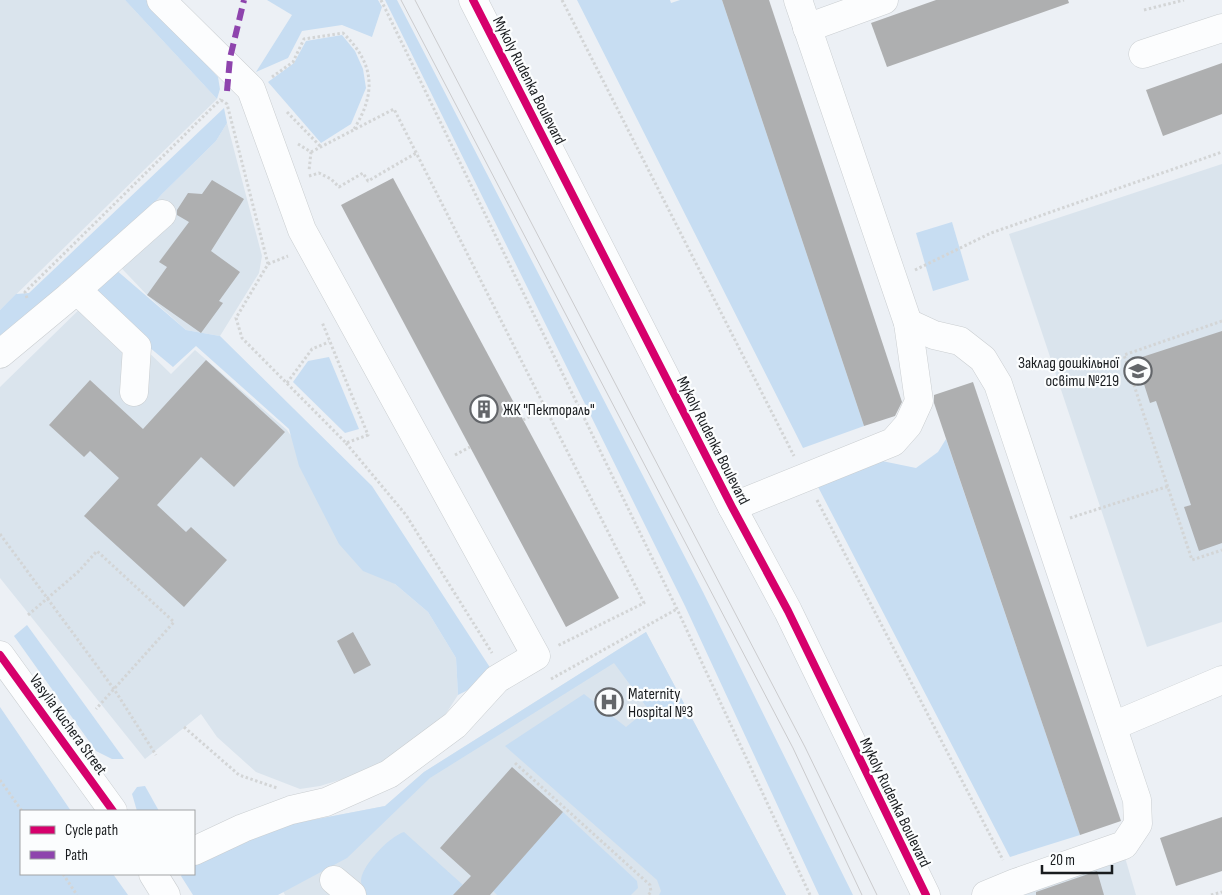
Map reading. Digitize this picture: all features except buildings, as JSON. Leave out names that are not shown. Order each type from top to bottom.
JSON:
[{"type":"street","points":[[162,0],[251,89],[302,230],[536,656],[497,679],[455,725],[389,774],[326,802],[291,810],[243,828],[195,850]]},
{"type":"street","name":"Mykoly Rudenka Boulevard","points":[[473,0],[732,507],[788,611],[926,895]]},
{"type":"street","points":[[732,507],[893,442],[908,425],[918,400],[908,323],[805,9],[884,0]]},
{"type":"street","points":[[1143,54],[1222,28]]},
{"type":"street","points":[[0,354],[71,295],[162,214]]},
{"type":"street","points":[[71,295],[80,293],[137,347],[134,392]]},
{"type":"street","points":[[908,323],[934,335],[960,341],[983,360],[998,384],[1137,800],[1138,824],[1124,845],[1015,882],[986,895]]},
{"type":"street","name":"Vasylia Kuchera Street","points":[[0,655],[112,810]]},
{"type":"street","points":[[1112,726],[1222,680]]},
{"type":"street","points":[[154,875],[166,895]]},
{"type":"path","points":[[381,0],[677,609],[810,895]]},
{"type":"path","points":[[562,0],[805,477],[1015,882]]},
{"type":"path","points":[[1144,10],[1184,0]]},
{"type":"path","points":[[269,79],[293,62],[304,39],[343,33],[358,48],[366,67],[371,87],[363,114],[354,130]]},
{"type":"path","points":[[36,324],[25,292],[224,95]]},
{"type":"path","points":[[221,100],[227,104],[268,264]]},
{"type":"path","points":[[284,108],[320,147]]},
{"type":"path","points":[[311,152],[394,109],[418,152],[644,603],[536,656]]},
{"type":"path","points":[[308,176],[319,173],[331,179],[338,187],[364,173],[368,181],[418,152]]},
{"type":"path","points":[[893,281],[991,233],[1222,152]]},
{"type":"path","points":[[292,254],[268,264],[236,318],[242,338],[346,443],[406,515],[505,674]]},
{"type":"path","points":[[319,313],[329,342],[368,435],[346,443]]},
{"type":"path","points":[[1222,321],[1124,355],[1192,560],[1222,550]]},
{"type":"path","points":[[287,383],[312,349],[329,342]]},
{"type":"path","points":[[523,420],[546,408]]},
{"type":"path","points":[[454,456],[470,448]]},
{"type":"path","points":[[1045,526],[1169,486]]},
{"type":"path","points":[[0,534],[114,689],[156,755]]},
{"type":"path","points":[[28,615],[97,551],[174,622],[96,709]]},
{"type":"path","points":[[543,683],[677,609]]},
{"type":"path","points":[[184,727],[239,775],[285,791]]},
{"type":"path","points":[[515,763],[650,884],[651,892],[648,895]]},
{"type":"path","points":[[0,780],[21,810]]},
{"type":"path","points":[[64,875],[77,895]]},
{"type":"path","points":[[1211,895],[1222,892]]},
{"type":"shaded area","points":[[0,0],[125,0],[217,99],[0,310]]},
{"type":"shaded area","points":[[125,0],[146,0],[218,77],[220,89],[217,99]]},
{"type":"shaded area","points":[[267,0],[378,0],[382,7],[372,37],[342,25],[302,31],[288,58],[256,72],[292,15]]},
{"type":"shaded area","points":[[385,0],[397,0],[703,592],[853,895],[819,895],[685,606]]},
{"type":"shaded area","points":[[577,0],[670,0],[671,3],[680,0],[722,0],[864,426],[803,448]]},
{"type":"shaded area","points":[[342,35],[355,51],[363,69],[366,88],[351,124],[321,143],[268,82],[294,63],[306,41]]},
{"type":"shaded area","points":[[224,108],[227,123],[216,141],[162,194],[108,254],[62,283],[45,302],[0,339],[0,310],[16,294],[29,293]]},
{"type":"shaded area","points":[[227,123],[262,256],[259,273],[220,336],[186,330],[147,295],[108,254],[162,194],[216,141]]},
{"type":"shaded area","name":"Заклад дошкільної освіти №219","points":[[1222,164],[1222,622],[1147,647],[1009,234]]},
{"type":"shaded area","points":[[952,222],[969,280],[933,291],[916,233]]},
{"type":"shaded area","points":[[115,269],[186,330],[220,336],[372,486],[491,669],[480,684],[458,695],[456,658],[428,612],[395,584],[363,571],[339,544],[299,466],[289,429],[196,346],[173,367],[149,347],[95,291]]},
{"type":"shaded area","points":[[92,297],[171,374],[195,350],[287,430],[395,584],[428,612],[456,658],[458,695],[438,726],[392,764],[320,786],[300,789],[256,772],[217,737],[201,714],[145,759],[0,578],[0,387]]},
{"type":"shaded area","points":[[329,357],[359,429],[345,433],[293,382],[308,361]]},
{"type":"shaded area","points":[[946,439],[1080,835],[1010,857],[817,485],[882,461],[916,468],[938,452]]},
{"type":"shaded area","points":[[27,625],[124,759],[112,759],[96,751],[14,636]]},
{"type":"shaded area","name":"Maternity Hospital №3","points":[[646,632],[786,895],[285,895],[250,832],[385,806],[424,772]]},
{"type":"shaded area","points":[[646,632],[786,895],[659,895],[661,891],[657,880],[505,746],[584,694],[626,727],[648,709],[614,663],[430,778],[347,858],[278,895],[193,895],[181,876],[195,875],[195,860],[250,832],[385,806],[424,772]]},
{"type":"shaded area","points":[[0,707],[70,810],[20,810],[20,875],[114,875],[128,895],[0,895]]},
{"type":"shaded area","points":[[145,786],[158,810],[137,810],[132,794],[137,787]]},
{"type":"shaded area","points":[[563,812],[637,881],[638,888],[631,895],[497,895],[493,891]]},
{"type":"shaded area","points":[[404,832],[463,885],[453,895],[367,895],[361,881],[366,868],[384,845]]},
{"type":"shaded area","points":[[1124,854],[1136,895],[1007,895]]},
{"type":"tram line","points":[[401,0],[793,748],[862,895]]},
{"type":"tram line","points":[[415,0],[805,747],[877,895]]},
{"type":"marked path","points":[[227,91],[230,58],[244,0]]},
{"type":"cycle path","points":[[473,0],[732,507],[788,611],[926,895]]},
{"type":"cycle path","points":[[0,655],[112,810]]},
{"type":"place","name":"Заклад дошкільної освіти №219","points":[[1138,371]]},
{"type":"place","name":"ЖК \"Пектораль\"","points":[[484,409]]},
{"type":"place","name":"Maternity Hospital №3","points":[[609,702]]}]
